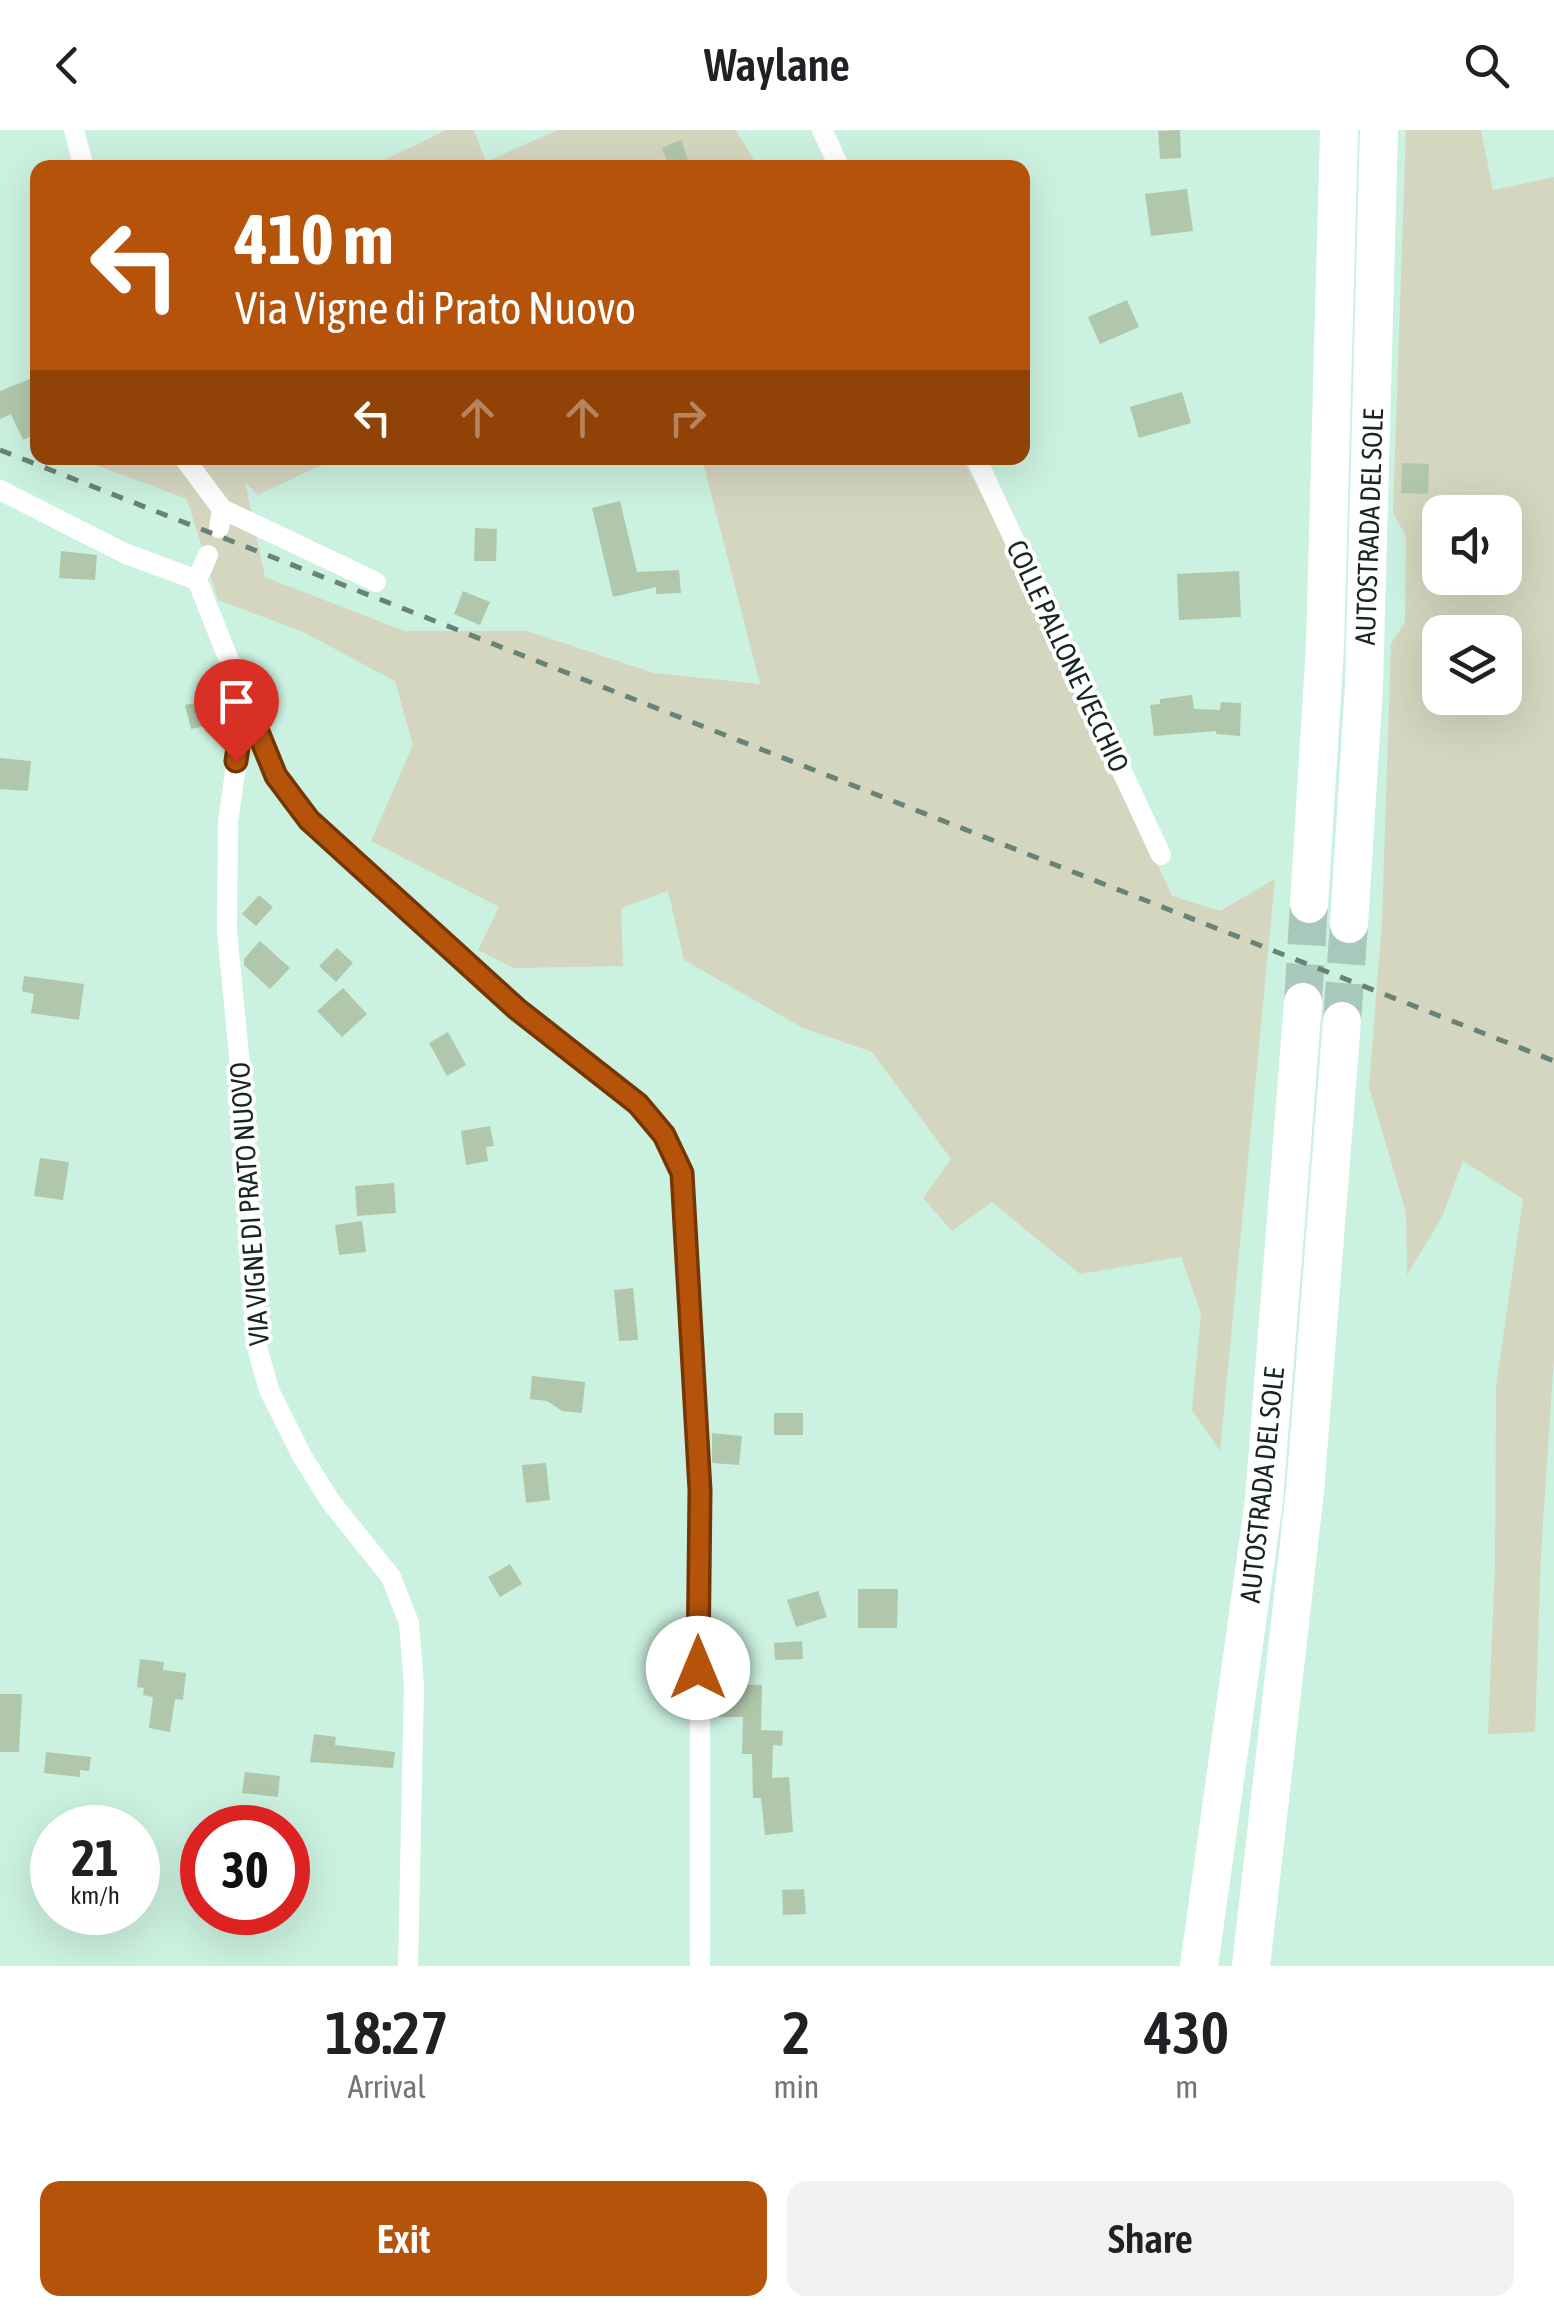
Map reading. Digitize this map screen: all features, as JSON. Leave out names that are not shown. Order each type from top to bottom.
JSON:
[{"type":"highway","name":"AUTOSTRADA DEL SOLE","points":[[1309,904],[1325,646],[1339,130]]},
{"type":"highway","name":"AUTOSTRADA DEL SOLE","points":[[1349,924],[1364,686],[1379,130]]},
{"type":"highway","name":"AUTOSTRADA DEL SOLE","points":[[1199,1966],[1264,1500],[1303,1002]]},
{"type":"highway","name":"AUTOSTRADA DEL SOLE","points":[[1251,1966],[1305,1491],[1342,1021]]},
{"type":"street","points":[[74,130],[82,160]]},
{"type":"street","points":[[822,130],[836,160]]},
{"type":"street","points":[[188,465],[220,519],[376,582]]},
{"type":"street","name":"COLLE PALLONE VECCHIO","points":[[979,465],[1160,855]]},
{"type":"street","points":[[0,490],[124,553],[197,580]]},
{"type":"street","points":[[208,555],[197,580],[276,776],[309,820],[517,1009],[638,1104],[664,1135],[682,1173],[700,1490],[700,1966]]},
{"type":"street","name":"VIA VIGNE DI PRATO NUOVO","points":[[245,700],[228,822],[228,931],[241,1076],[256,1343],[269,1390],[302,1456],[332,1502],[392,1577],[410,1623],[414,1686],[408,1966]]},
{"type":"green space","points":[[446,130],[474,130],[485,160],[384,160]]},
{"type":"green space","points":[[557,130],[736,130],[754,160],[490,160]]},
{"type":"green space","points":[[1406,130],[1481,130],[1493,190],[1554,177],[1554,1357],[1541,1553],[1535,1732],[1488,1734],[1495,1566],[1496,1386],[1523,1199],[1463,1161],[1442,1217],[1407,1275],[1406,1212],[1369,1087],[1382,922],[1391,644],[1405,622],[1406,536],[1393,513]]},
{"type":"green space","points":[[96,465],[321,465],[258,495],[245,482],[265,577],[404,631],[527,631],[654,673],[760,684],[704,465],[966,465],[1038,602],[1172,896],[1220,911],[1275,879],[1220,1451],[1192,1410],[1201,1313],[1181,1257],[1080,1274],[992,1202],[952,1231],[923,1198],[951,1159],[872,1052],[803,1028],[684,960],[668,891],[621,908],[623,966],[514,968],[478,950],[499,907],[371,841],[413,745],[395,681],[301,631],[218,600],[187,499]]},
{"type":"building","points":[[1180,130],[1181,158],[1160,159],[1158,131]]},
{"type":"building","points":[[681,140],[688,160],[667,160],[662,148]]},
{"type":"building","points":[[1187,189],[1193,231],[1151,236],[1145,194]]},
{"type":"building","points":[[1127,300],[1139,327],[1100,344],[1088,317]]},
{"type":"building","points":[[30,379],[30,437],[23,440],[11,414],[0,419],[0,391]]},
{"type":"building","points":[[1182,392],[1191,423],[1139,438],[1130,407]]},
{"type":"building","points":[[1402,463],[1429,464],[1428,494],[1401,493]]},
{"type":"building","points":[[620,501],[637,572],[679,570],[681,593],[656,594],[656,587],[613,597],[592,508]]},
{"type":"building","points":[[475,528],[497,529],[496,561],[474,561]]},
{"type":"building","points":[[61,551],[97,555],[95,580],[59,578]]},
{"type":"building","points":[[1239,571],[1241,617],[1179,620],[1177,574]]},
{"type":"building","points":[[463,591],[490,602],[480,625],[454,614]]},
{"type":"building","points":[[1192,695],[1194,709],[1220,710],[1221,702],[1241,703],[1240,736],[1216,731],[1154,736],[1150,705],[1160,704],[1160,699]]},
{"type":"building","points":[[203,701],[209,725],[191,729],[185,705]]},
{"type":"building","points":[[0,758],[31,761],[28,791],[0,789]]},
{"type":"building","points":[[259,895],[273,907],[256,926],[242,914]]},
{"type":"building","points":[[260,941],[290,968],[270,989],[244,965],[244,959]]},
{"type":"building","points":[[337,948],[353,963],[336,982],[319,966]]},
{"type":"building","points":[[24,976],[84,984],[79,1020],[31,1013],[34,994],[22,991]]},
{"type":"building","points":[[343,988],[367,1014],[342,1037],[317,1011]]},
{"type":"building","points":[[448,1032],[466,1065],[447,1076],[429,1043]]},
{"type":"building","points":[[490,1126],[494,1146],[486,1147],[488,1161],[466,1165],[461,1131]]},
{"type":"building","points":[[40,1158],[69,1162],[63,1200],[34,1196]]},
{"type":"building","points":[[394,1183],[396,1213],[357,1216],[355,1186]]},
{"type":"building","points":[[362,1221],[366,1252],[339,1255],[335,1225]]},
{"type":"building","points":[[633,1288],[638,1340],[619,1341],[614,1290]]},
{"type":"building","points":[[532,1376],[585,1382],[582,1413],[562,1411],[547,1401],[530,1399]]},
{"type":"building","points":[[774,1413],[803,1413],[803,1435],[774,1435]]},
{"type":"building","points":[[712,1433],[742,1436],[739,1465],[712,1463]]},
{"type":"building","points":[[546,1463],[550,1500],[526,1503],[522,1465]]},
{"type":"building","points":[[510,1564],[522,1584],[500,1597],[488,1577]]},
{"type":"building","points":[[858,1589],[898,1589],[897,1628],[858,1628]]},
{"type":"building","points":[[818,1591],[827,1617],[796,1627],[787,1600]]},
{"type":"building","points":[[802,1641],[803,1659],[775,1660],[774,1643]]},
{"type":"building","points":[[140,1659],[164,1662],[163,1670],[186,1673],[183,1700],[175,1699],[170,1732],[149,1728],[153,1697],[143,1695],[144,1688],[137,1687]]},
{"type":"building","points":[[714,1684],[762,1685],[761,1730],[783,1731],[782,1746],[773,1745],[772,1778],[789,1777],[793,1832],[765,1835],[761,1798],[753,1798],[752,1754],[742,1754],[743,1717],[714,1717]]},
{"type":"building","points":[[0,1694],[22,1694],[19,1752],[0,1752]]},
{"type":"building","points":[[314,1734],[336,1737],[335,1745],[395,1752],[393,1768],[310,1762]]},
{"type":"building","points":[[46,1752],[91,1757],[89,1771],[80,1770],[80,1777],[44,1773]]},
{"type":"building","points":[[245,1772],[280,1776],[278,1797],[242,1793]]},
{"type":"building","points":[[804,1889],[806,1914],[783,1915],[782,1890]]},
{"type":"tunnel","points":[[1303,1002],[1309,904]]},
{"type":"tunnel","points":[[1342,1021],[1349,924]]},
{"type":"railway","points":[[0,450],[30,462]]},
{"type":"railway","points":[[38,465],[1554,1061]]},
{"type":"route","points":[[236,761],[245,700],[276,776],[309,820],[517,1009],[638,1104],[674,1153],[682,1173],[700,1490],[698,1668]]}]
